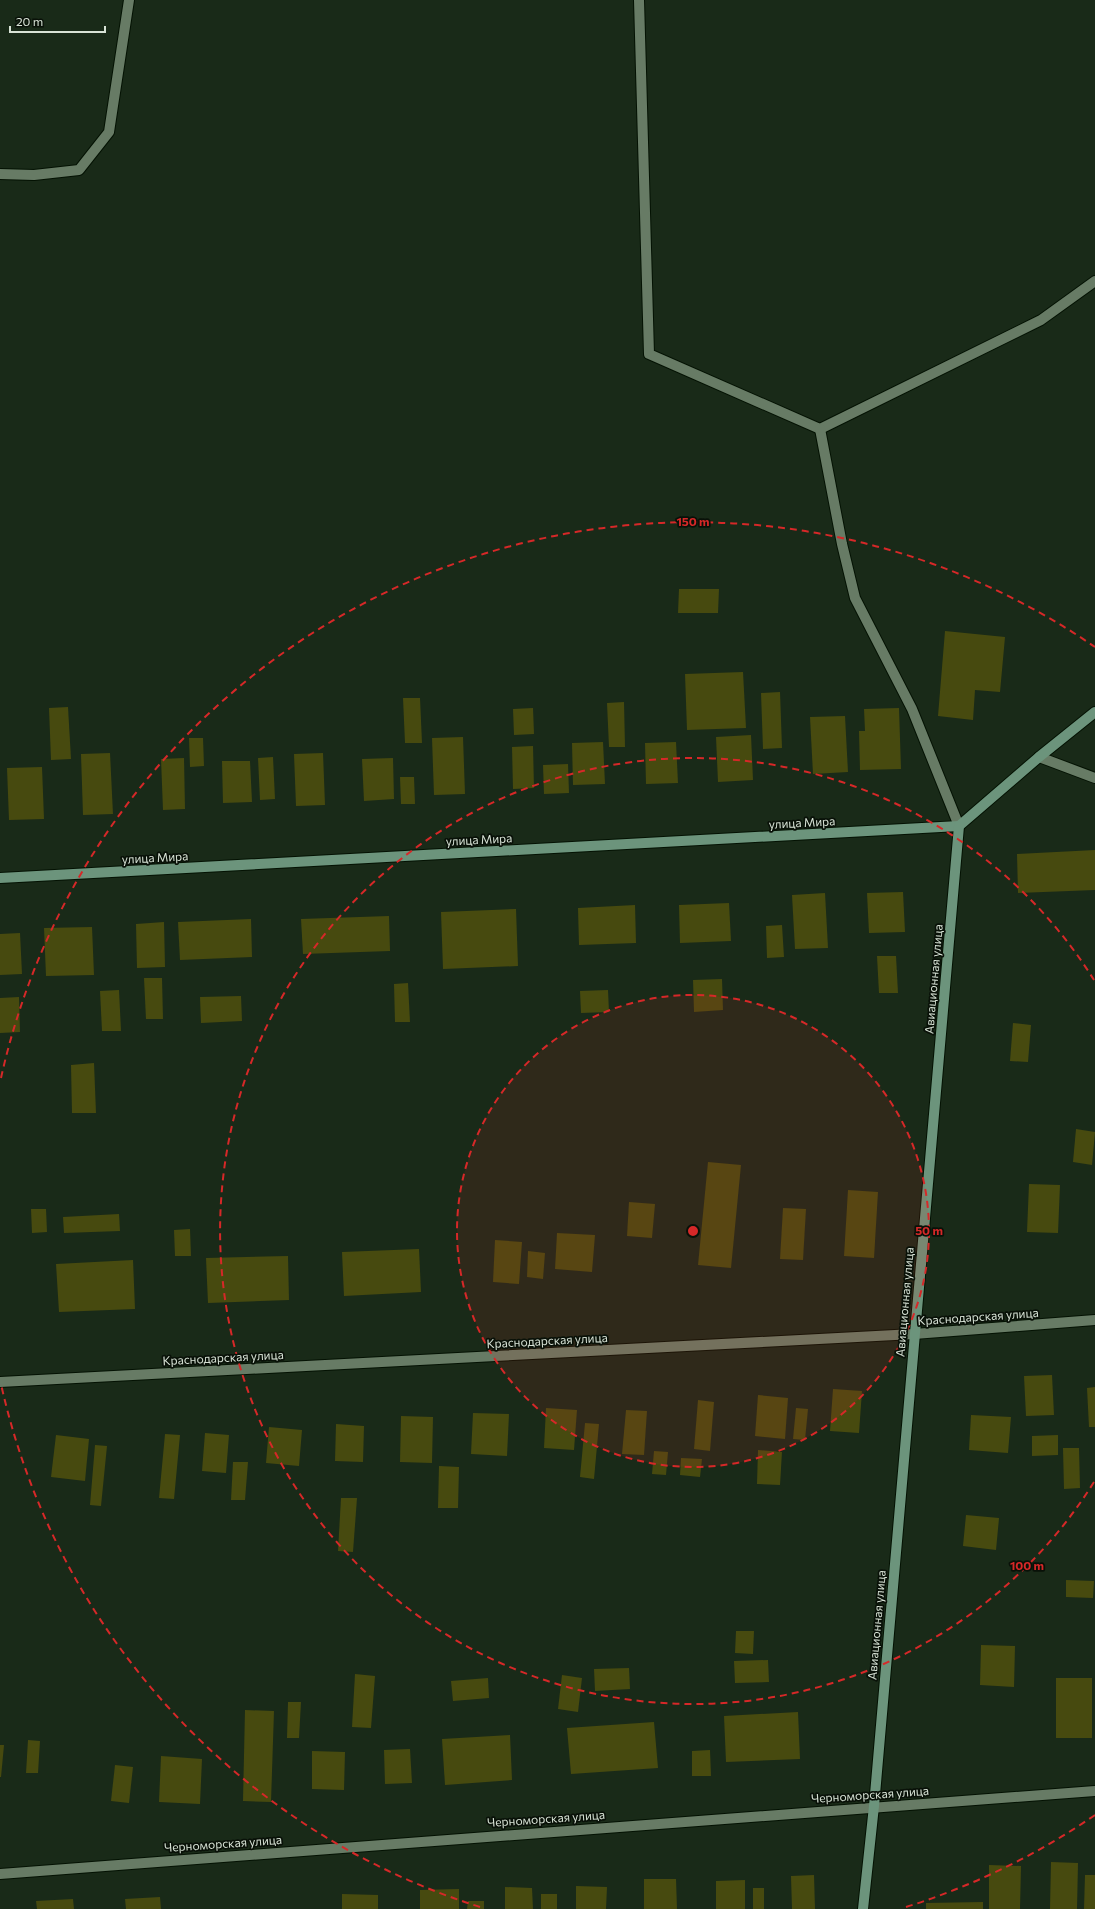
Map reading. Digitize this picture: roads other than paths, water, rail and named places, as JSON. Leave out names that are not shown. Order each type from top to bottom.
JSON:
[{"type":"main road","points":[[959,826],[1039,757],[1095,712]]},
{"type":"main road","name":"улица Мира","points":[[0,878],[959,826]]},
{"type":"main road","name":"Авиационная улица","points":[[863,1909],[874,1806],[959,826]]},
{"type":"street","points":[[0,174],[34,175],[79,170],[109,132],[129,0]]},
{"type":"street","points":[[639,0],[650,354],[820,429]]},
{"type":"street","points":[[820,429],[1041,320],[1095,281]]},
{"type":"street","points":[[820,429],[854,598],[912,709],[959,826]]},
{"type":"street","points":[[1039,757],[1095,778]]},
{"type":"street","name":"Краснодарская улица","points":[[0,1382],[914,1334],[1095,1320]]},
{"type":"street","name":"Черноморская улица","points":[[0,1874],[874,1806],[1095,1791]]}]
